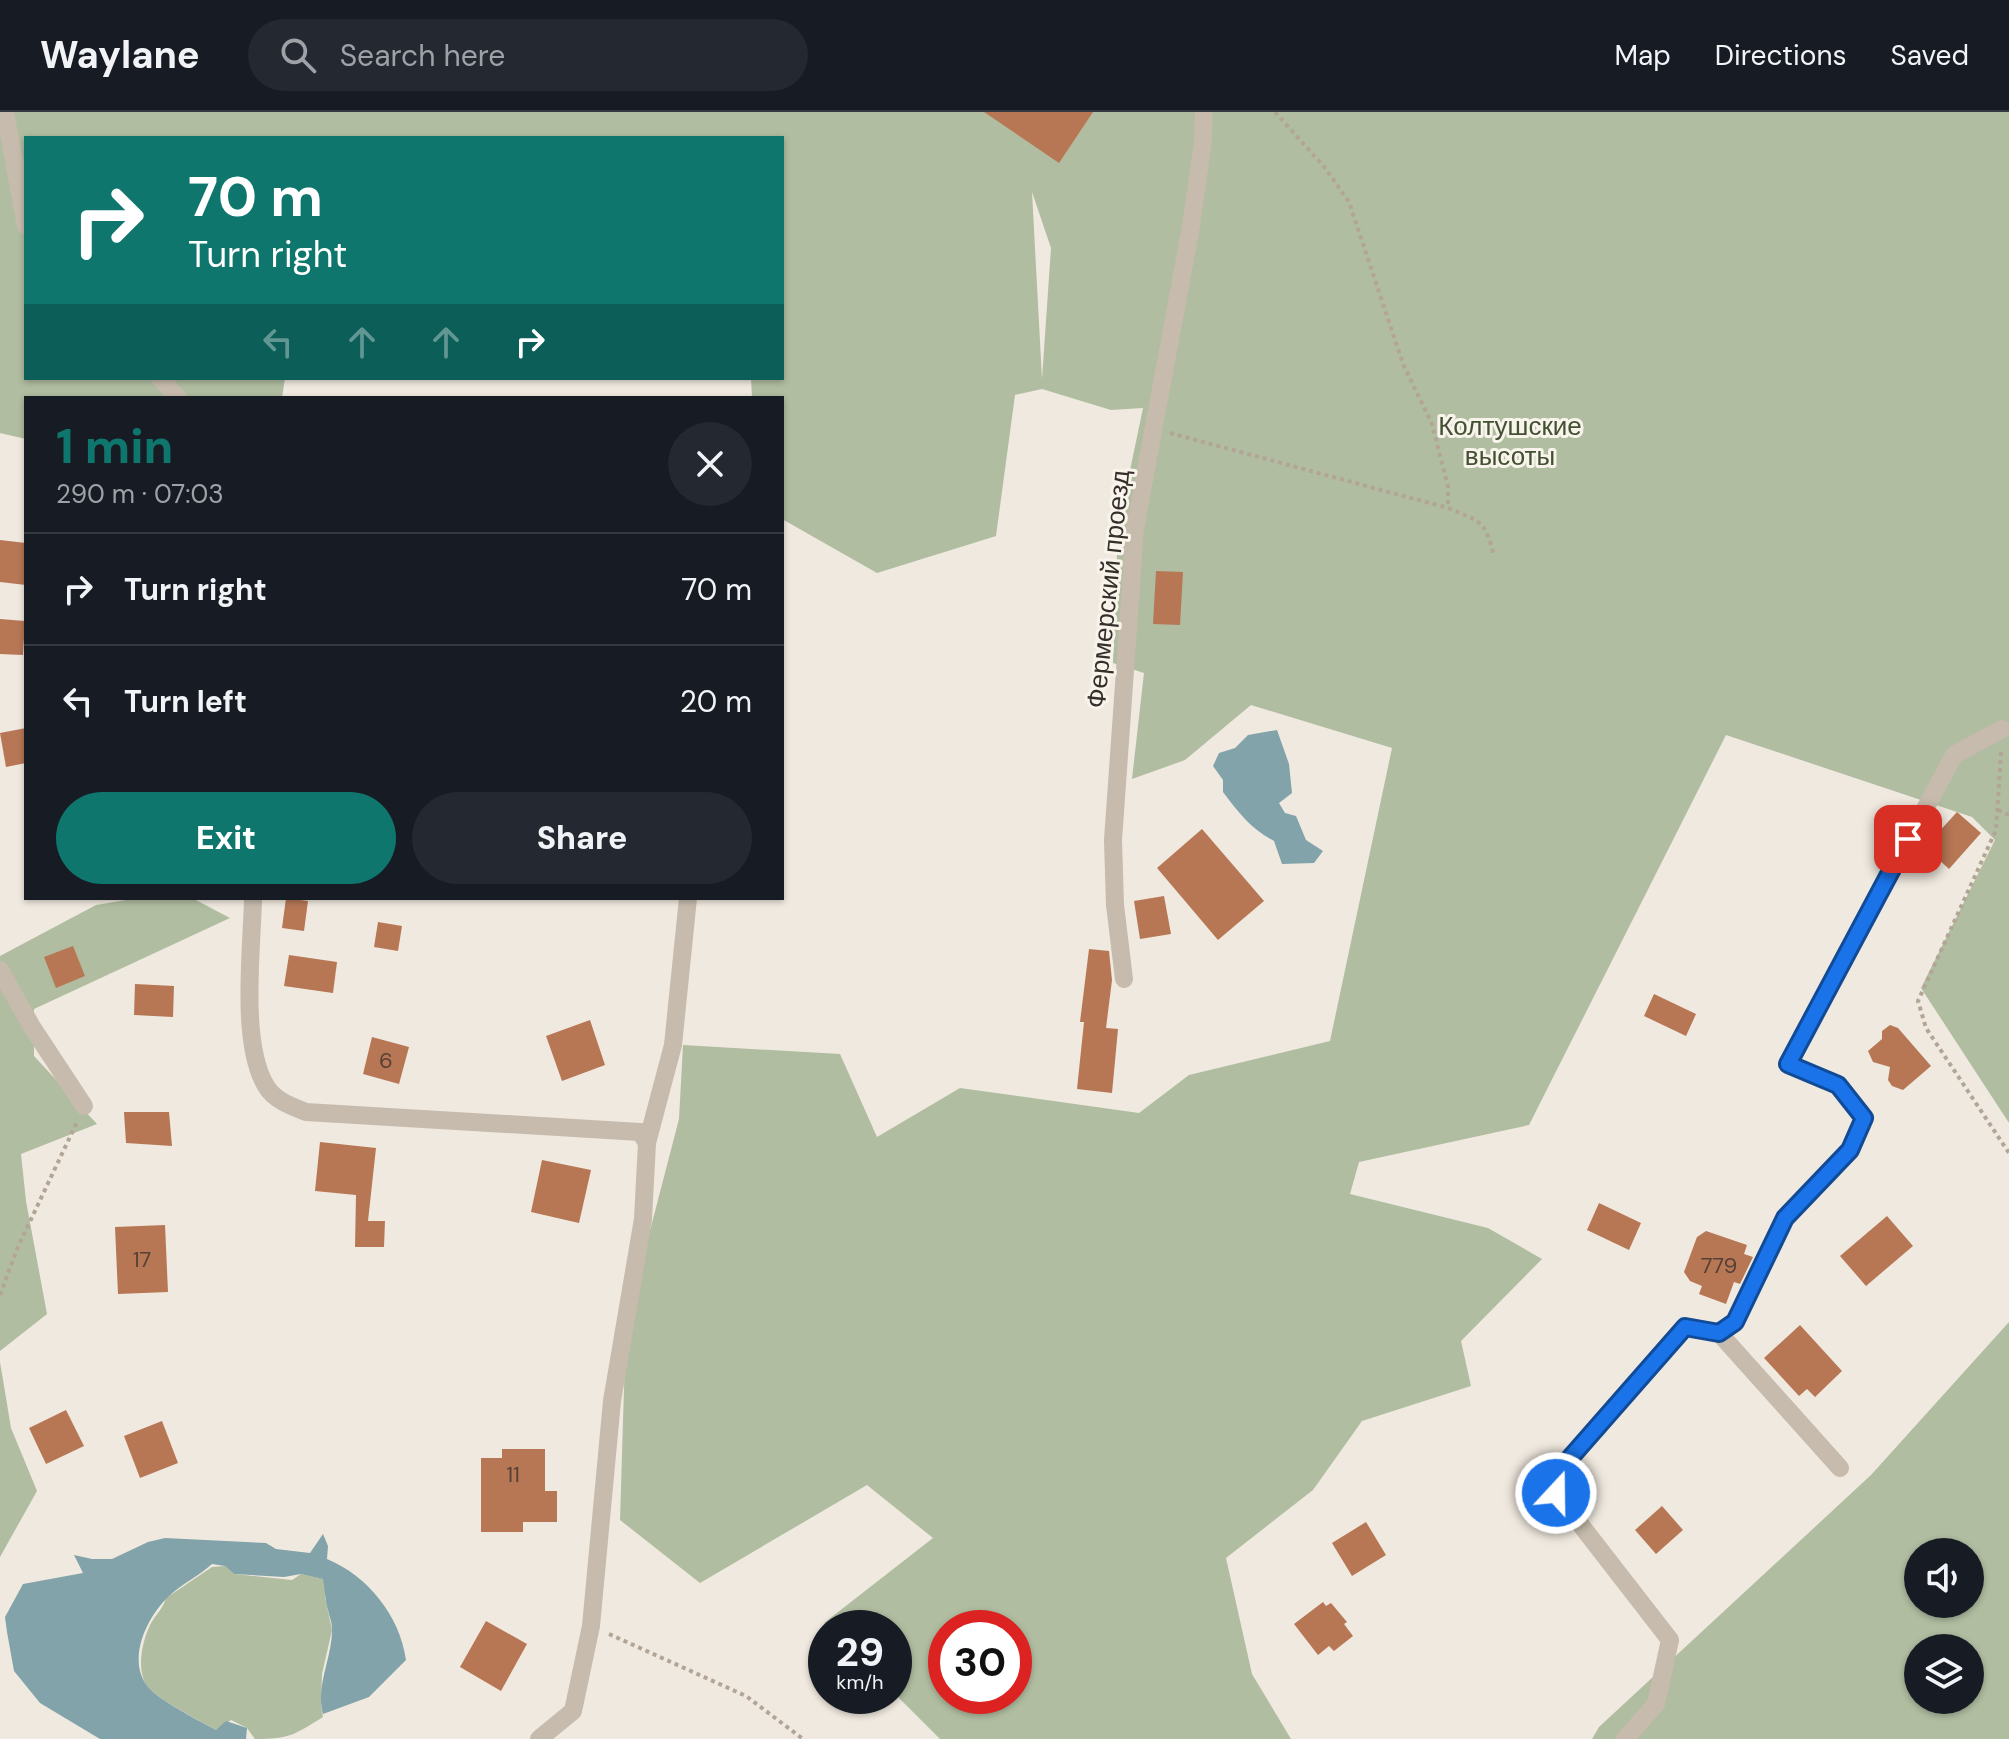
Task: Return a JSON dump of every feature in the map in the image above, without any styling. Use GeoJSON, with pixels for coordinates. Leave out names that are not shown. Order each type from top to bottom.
{"type":"FeatureCollection","features":[{"type":"Feature","properties":{"kind":"street"},"geometry":{"type":"LineString","coordinates":[[5,112],[24,215]]}},
{"type":"Feature","properties":{"kind":"street","name":"Фермерский проезд"},"geometry":{"type":"LineString","coordinates":[[1124,979],[1115,905],[1113,840],[1135,529],[1190,232],[1204,112]]}},
{"type":"Feature","properties":{"kind":"street"},"geometry":{"type":"LineString","coordinates":[[162,380],[176,396]]}},
{"type":"Feature","properties":{"kind":"street"},"geometry":{"type":"LineString","coordinates":[[1719,1333],[1735,1322],[1785,1218],[1850,1150],[1864,1118],[1838,1085],[1788,1064],[1954,755],[2002,729]]}},
{"type":"Feature","properties":{"kind":"street"},"geometry":{"type":"LineString","coordinates":[[253,900],[250,1033],[253,1057],[267,1088],[284,1104],[306,1112],[640,1132],[647,1143]]}},
{"type":"Feature","properties":{"kind":"street"},"geometry":{"type":"LineString","coordinates":[[539,1739],[573,1711],[591,1626],[612,1401],[643,1219],[647,1143],[673,1045],[688,900]]}},
{"type":"Feature","properties":{"kind":"street"},"geometry":{"type":"LineString","coordinates":[[0,970],[32,1027],[84,1106]]}},
{"type":"Feature","properties":{"kind":"street"},"geometry":{"type":"LineString","coordinates":[[1625,1739],[1656,1704],[1670,1640],[1556,1493],[1556,1474],[1685,1327],[1719,1333],[1840,1468]]}},
{"type":"Feature","properties":{"kind":"path"},"geometry":{"type":"LineString","coordinates":[[1275,112],[1326,169],[1349,202],[1403,364],[1432,424],[1448,487],[1448,508]]}},
{"type":"Feature","properties":{"kind":"path"},"geometry":{"type":"LineString","coordinates":[[1152,430],[1448,508],[1477,520],[1487,530],[1494,556]]}},
{"type":"Feature","properties":{"kind":"path"},"geometry":{"type":"LineString","coordinates":[[2002,729],[1996,830],[1918,1001],[1926,1028],[2009,1153]]}},
{"type":"Feature","properties":{"kind":"path"},"geometry":{"type":"LineString","coordinates":[[1998,810],[2009,815]]}},
{"type":"Feature","properties":{"kind":"path"},"geometry":{"type":"LineString","coordinates":[[0,1295],[17,1249],[84,1106]]}},
{"type":"Feature","properties":{"kind":"path"},"geometry":{"type":"LineString","coordinates":[[591,1626],[746,1696],[803,1739]]}},
{"type":"Feature","properties":{"kind":"green space","name":"Колтушские высоты"},"geometry":{"type":"Polygon","coordinates":[[[0,112],[2009,112],[2009,1123],[1921,988],[1995,840],[1972,817],[1726,735],[1529,1125],[1359,1162],[1350,1194],[1488,1228],[1542,1259],[1461,1341],[1471,1386],[1362,1421],[1313,1490],[1226,1558],[1252,1674],[1291,1739],[940,1739],[912,1711],[912,1610],[841,1610],[933,1538],[867,1485],[700,1583],[620,1520],[626,1323],[679,1119],[683,1045],[840,1054],[877,1137],[960,1088],[1139,1113],[1189,1075],[1330,1041],[1392,748],[1251,705],[1185,760],[1132,779],[1144,673],[1113,663],[1118,528],[1143,408],[1111,410],[1042,389],[1015,395],[996,536],[877,573],[784,520],[784,396],[752,396],[751,380],[784,380],[784,136],[24,136],[24,380],[285,380],[282,396],[24,396],[24,439],[0,433],[0,112]],[[1032,192],[1042,379],[1051,248],[1032,192]]]}},
{"type":"Feature","properties":{"kind":"green space"},"geometry":{"type":"Polygon","coordinates":[[[126,900],[196,900],[230,918],[34,1009],[34,1056],[97,1124],[21,1154],[26,1201],[47,1314],[0,1351],[0,956],[96,905],[126,900]]]}},
{"type":"Feature","properties":{"kind":"green space"},"geometry":{"type":"Polygon","coordinates":[[[2009,1322],[2009,1739],[1592,1739],[1599,1727],[1871,1475],[2009,1322]]]}},
{"type":"Feature","properties":{"kind":"green space"},"geometry":{"type":"Polygon","coordinates":[[[0,1362],[11,1428],[37,1491],[0,1557],[0,1362]]]}},
{"type":"Feature","properties":{"kind":"green space"},"geometry":{"type":"Polygon","coordinates":[[[225,1566],[234,1574],[292,1580],[301,1574],[324,1579],[332,1630],[322,1674],[323,1717],[291,1735],[255,1739],[247,1728],[231,1720],[216,1730],[159,1697],[144,1679],[141,1656],[145,1639],[166,1598],[212,1567],[225,1566]]]}},
{"type":"Feature","properties":{"kind":"water"},"geometry":{"type":"Polygon","coordinates":[[[1277,730],[1289,764],[1292,793],[1279,803],[1285,813],[1296,816],[1306,840],[1323,851],[1314,863],[1282,864],[1274,841],[1252,826],[1223,792],[1223,780],[1213,766],[1219,753],[1235,748],[1248,735],[1277,730]]]}},
{"type":"Feature","properties":{"kind":"water"},"geometry":{"type":"Polygon","coordinates":[[[323,1534],[328,1546],[327,1559],[356,1576],[380,1599],[403,1644],[406,1660],[369,1697],[323,1714],[321,1693],[332,1628],[323,1579],[301,1574],[284,1577],[234,1574],[225,1566],[212,1564],[173,1592],[160,1606],[142,1639],[139,1664],[148,1687],[160,1698],[216,1730],[226,1721],[247,1728],[246,1739],[100,1739],[40,1703],[14,1671],[5,1617],[23,1584],[83,1573],[74,1555],[112,1559],[148,1542],[165,1538],[266,1543],[276,1549],[310,1553],[323,1534]]]}},
{"type":"Feature","properties":{"kind":"building"},"geometry":{"type":"Polygon","coordinates":[[[984,112],[1093,112],[1059,163],[984,112]]]}},
{"type":"Feature","properties":{"kind":"building"},"geometry":{"type":"Polygon","coordinates":[[[0,540],[24,543],[24,585],[0,582],[0,540]]]}},
{"type":"Feature","properties":{"kind":"building"},"geometry":{"type":"Polygon","coordinates":[[[1156,571],[1183,572],[1180,625],[1153,624],[1156,571]]]}},
{"type":"Feature","properties":{"kind":"building"},"geometry":{"type":"Polygon","coordinates":[[[0,619],[24,621],[23,655],[0,654],[0,619]]]}},
{"type":"Feature","properties":{"kind":"building"},"geometry":{"type":"Polygon","coordinates":[[[24,728],[24,763],[6,767],[0,733],[24,728]]]}},
{"type":"Feature","properties":{"kind":"building"},"geometry":{"type":"Polygon","coordinates":[[[1957,812],[1981,833],[1949,869],[1925,847],[1957,812]]]}},
{"type":"Feature","properties":{"kind":"building"},"geometry":{"type":"Polygon","coordinates":[[[1202,829],[1264,901],[1218,940],[1157,868],[1202,829]]]}},
{"type":"Feature","properties":{"kind":"building"},"geometry":{"type":"Polygon","coordinates":[[[1164,896],[1171,934],[1140,939],[1134,901],[1164,896]]]}},
{"type":"Feature","properties":{"kind":"building"},"geometry":{"type":"Polygon","coordinates":[[[286,900],[308,901],[304,931],[282,928],[286,900]]]}},
{"type":"Feature","properties":{"kind":"building"},"geometry":{"type":"Polygon","coordinates":[[[378,922],[402,926],[398,951],[374,947],[378,922]]]}},
{"type":"Feature","properties":{"kind":"building"},"geometry":{"type":"Polygon","coordinates":[[[73,946],[85,976],[56,988],[44,957],[73,946]]]}},
{"type":"Feature","properties":{"kind":"building"},"geometry":{"type":"Polygon","coordinates":[[[1089,949],[1109,951],[1112,980],[1106,1028],[1118,1029],[1112,1093],[1077,1089],[1084,1022],[1080,1022],[1089,949]]]}},
{"type":"Feature","properties":{"kind":"building"},"geometry":{"type":"Polygon","coordinates":[[[289,955],[337,962],[333,993],[284,986],[289,955]]]}},
{"type":"Feature","properties":{"kind":"building"},"geometry":{"type":"Polygon","coordinates":[[[135,984],[174,986],[173,1017],[134,1015],[135,984]]]}},
{"type":"Feature","properties":{"kind":"building"},"geometry":{"type":"Polygon","coordinates":[[[1654,994],[1696,1014],[1686,1036],[1644,1016],[1654,994]]]}},
{"type":"Feature","properties":{"kind":"building"},"geometry":{"type":"Polygon","coordinates":[[[590,1020],[605,1065],[562,1081],[546,1036],[590,1020]]]}},
{"type":"Feature","properties":{"kind":"building"},"geometry":{"type":"Polygon","coordinates":[[[1890,1025],[1898,1028],[1931,1066],[1903,1090],[1892,1086],[1888,1080],[1890,1067],[1873,1062],[1868,1051],[1882,1039],[1882,1031],[1890,1025]]]}},
{"type":"Feature","properties":{"kind":"building"},"geometry":{"type":"Polygon","coordinates":[[[372,1037],[409,1047],[399,1084],[363,1074],[372,1037]]]}},
{"type":"Feature","properties":{"kind":"building"},"geometry":{"type":"Polygon","coordinates":[[[124,1112],[169,1112],[172,1146],[126,1143],[124,1112]]]}},
{"type":"Feature","properties":{"kind":"building"},"geometry":{"type":"Polygon","coordinates":[[[320,1142],[376,1148],[368,1221],[385,1221],[384,1247],[355,1247],[356,1195],[315,1191],[320,1142]]]}},
{"type":"Feature","properties":{"kind":"building"},"geometry":{"type":"Polygon","coordinates":[[[542,1160],[591,1170],[579,1223],[531,1212],[542,1160]]]}},
{"type":"Feature","properties":{"kind":"building"},"geometry":{"type":"Polygon","coordinates":[[[1599,1203],[1641,1223],[1629,1250],[1587,1230],[1599,1203]]]}},
{"type":"Feature","properties":{"kind":"building"},"geometry":{"type":"Polygon","coordinates":[[[1887,1216],[1913,1246],[1866,1286],[1840,1256],[1887,1216]]]}},
{"type":"Feature","properties":{"kind":"building"},"geometry":{"type":"Polygon","coordinates":[[[165,1225],[168,1292],[118,1294],[115,1227],[165,1225]]]}},
{"type":"Feature","properties":{"kind":"building"},"geometry":{"type":"Polygon","coordinates":[[[1706,1231],[1747,1245],[1744,1254],[1753,1257],[1740,1284],[1734,1282],[1726,1304],[1699,1294],[1702,1286],[1690,1281],[1684,1272],[1697,1237],[1706,1231]]]}},
{"type":"Feature","properties":{"kind":"building"},"geometry":{"type":"Polygon","coordinates":[[[1800,1325],[1842,1371],[1815,1397],[1807,1389],[1799,1396],[1764,1358],[1800,1325]]]}},
{"type":"Feature","properties":{"kind":"building"},"geometry":{"type":"Polygon","coordinates":[[[66,1410],[84,1446],[46,1464],[29,1428],[66,1410]]]}},
{"type":"Feature","properties":{"kind":"building"},"geometry":{"type":"Polygon","coordinates":[[[162,1421],[178,1463],[140,1478],[124,1436],[162,1421]]]}},
{"type":"Feature","properties":{"kind":"building"},"geometry":{"type":"Polygon","coordinates":[[[502,1449],[545,1449],[545,1491],[557,1491],[557,1522],[523,1522],[523,1532],[481,1532],[481,1458],[502,1458],[502,1449]]]}},
{"type":"Feature","properties":{"kind":"building"},"geometry":{"type":"Polygon","coordinates":[[[1662,1506],[1683,1530],[1656,1554],[1635,1530],[1662,1506]]]}},
{"type":"Feature","properties":{"kind":"building"},"geometry":{"type":"Polygon","coordinates":[[[1366,1522],[1386,1555],[1352,1576],[1332,1543],[1366,1522]]]}},
{"type":"Feature","properties":{"kind":"building"},"geometry":{"type":"Polygon","coordinates":[[[1323,1602],[1326,1606],[1331,1603],[1347,1622],[1344,1624],[1353,1636],[1334,1651],[1329,1646],[1318,1655],[1294,1624],[1323,1602]]]}},
{"type":"Feature","properties":{"kind":"building"},"geometry":{"type":"Polygon","coordinates":[[[486,1621],[527,1644],[501,1691],[460,1667],[486,1621]]]}},
{"type":"Feature","properties":{"kind":"route"},"geometry":{"type":"LineString","coordinates":[[1556,1493],[1556,1474],[1685,1327],[1719,1333],[1735,1322],[1785,1218],[1850,1150],[1864,1118],[1838,1085],[1788,1064],[1908,839]]}}]}
